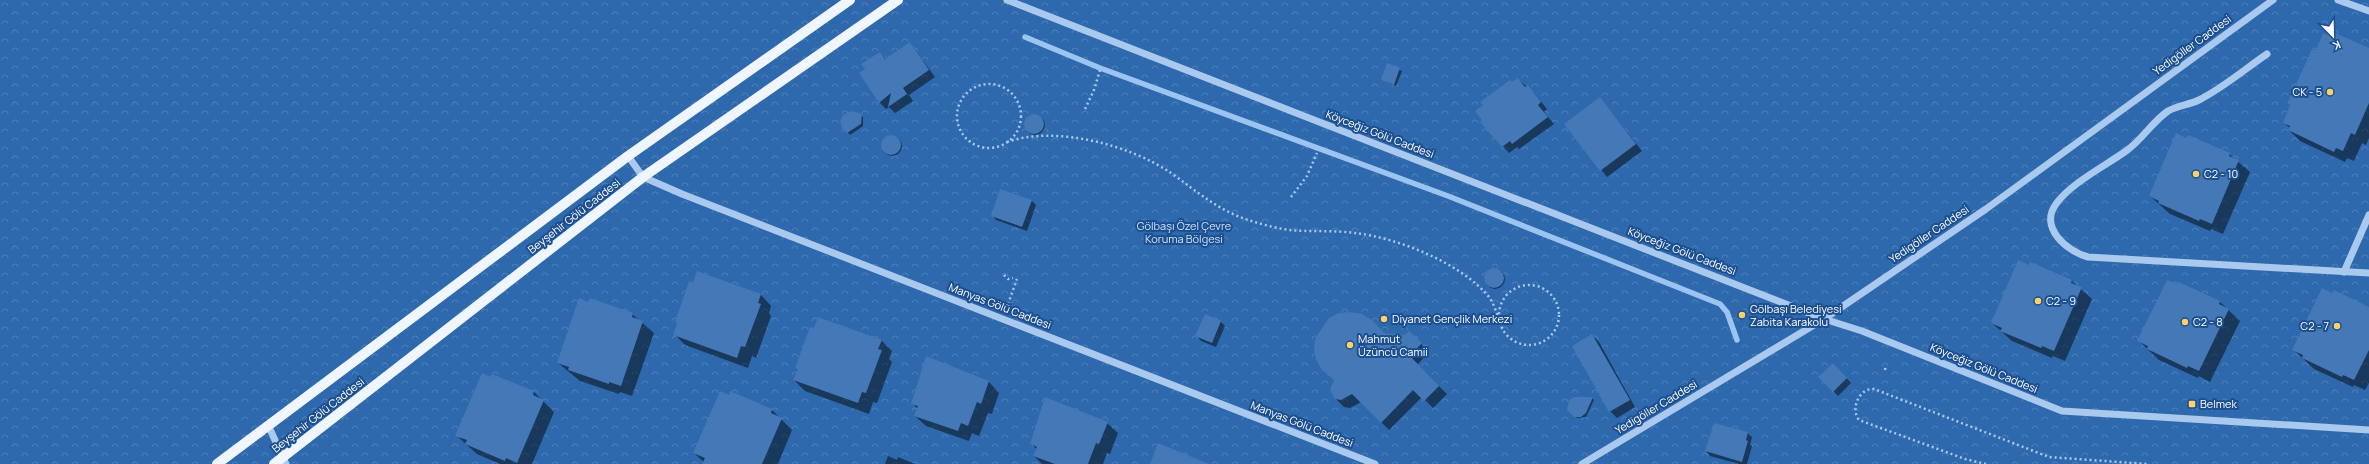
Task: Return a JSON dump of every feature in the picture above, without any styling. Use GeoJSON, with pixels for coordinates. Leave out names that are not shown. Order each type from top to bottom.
{"type":"FeatureCollection","features":[{"type":"Feature","properties":{"kind":"main road"},"geometry":{"type":"LineString","coordinates":[[217,464],[628,156],[850,0]]}},
{"type":"Feature","properties":{"kind":"main road","name":"Beyşehir Gölü Caddesi"},"geometry":{"type":"LineString","coordinates":[[274,464],[284,461],[643,177],[898,0]]}},
{"type":"Feature","properties":{"kind":"street","name":"Köyceğiz Gölü Caddesi"},"geometry":{"type":"LineString","coordinates":[[1007,0],[1824,319],[1862,331],[2062,411],[2369,430]]}},
{"type":"Feature","properties":{"kind":"street","name":"Yedigöller Caddesi"},"geometry":{"type":"LineString","coordinates":[[1582,464],[1824,319],[1986,209],[2273,0]]}},
{"type":"Feature","properties":{"kind":"street"},"geometry":{"type":"LineString","coordinates":[[2338,0],[2369,11]]}},
{"type":"Feature","properties":{"kind":"street"},"geometry":{"type":"LineString","coordinates":[[2267,54],[2201,99],[2177,106],[2167,112],[2129,149],[2064,196],[2056,204],[2050,223],[2055,233],[2066,246],[2078,254],[2088,257],[2369,273]]}},
{"type":"Feature","properties":{"kind":"street"},"geometry":{"type":"LineString","coordinates":[[628,156],[643,177]]}},
{"type":"Feature","properties":{"kind":"street","name":"Manyas Gölü Caddesi"},"geometry":{"type":"LineString","coordinates":[[643,177],[1375,464]]}},
{"type":"Feature","properties":{"kind":"street"},"geometry":{"type":"LineString","coordinates":[[2344,272],[2369,214]]}},
{"type":"Feature","properties":{"kind":"street"},"geometry":{"type":"LineString","coordinates":[[268,426],[284,461]]}},
{"type":"Feature","properties":{"kind":"path"},"geometry":{"type":"LineString","coordinates":[[1085,109],[1094,90],[1100,70]]}},
{"type":"Feature","properties":{"kind":"path"},"geometry":{"type":"LineString","coordinates":[[1007,142],[1015,135],[1020,126],[1020,105],[1015,96],[998,85],[988,84],[978,86],[969,91],[962,98],[958,108],[957,119],[960,130],[966,139],[975,145],[986,148],[997,147],[1020,138],[1067,136],[1107,144],[1150,162],[1170,173],[1208,202],[1247,219],[1288,230],[1355,233],[1399,242],[1439,260],[1474,284],[1489,298],[1504,333],[1518,343],[1535,344],[1544,342],[1556,329],[1559,310],[1556,300],[1549,292],[1540,287],[1520,286],[1504,298],[1500,308],[1501,325]]}},
{"type":"Feature","properties":{"kind":"path"},"geometry":{"type":"LineString","coordinates":[[1291,197],[1307,176],[1317,153]]}},
{"type":"Feature","properties":{"kind":"path"},"geometry":{"type":"LineString","coordinates":[[1004,275],[1008,279],[1013,278]]}},
{"type":"Feature","properties":{"kind":"path"},"geometry":{"type":"LineString","coordinates":[[1008,304],[1017,280]]}},
{"type":"Feature","properties":{"kind":"path"},"geometry":{"type":"LineString","coordinates":[[1885,370],[1886,365]]}},
{"type":"Feature","properties":{"kind":"path"},"geometry":{"type":"LineString","coordinates":[[1986,464],[1965,459],[1859,420],[1856,412],[1858,400],[1864,392],[1874,389],[2049,457],[2147,464]]}},
{"type":"Feature","properties":{"kind":"green space","name":"Gölbaşı Özel Çevre Koruma Bölgesi"},"geometry":{"type":"Polygon","coordinates":[[[0,0],[2369,0],[2369,464],[0,464],[0,0]]]}},
{"type":"Feature","properties":{"kind":"building","name":"CK - 5"},"geometry":{"type":"Polygon","coordinates":[[[2333,32],[2369,48],[2369,103],[2355,135],[2351,133],[2343,151],[2336,148],[2334,152],[2288,130],[2290,126],[2283,123],[2290,105],[2287,104],[2312,49],[2316,50],[2323,33],[2331,36],[2333,32]]]}},
{"type":"Feature","properties":{"kind":"building"},"geometry":{"type":"Polygon","coordinates":[[[910,42],[929,70],[903,88],[907,94],[888,107],[891,93],[879,103],[859,73],[865,69],[861,64],[880,52],[885,59],[910,42]]]}},
{"type":"Feature","properties":{"kind":"building"},"geometry":{"type":"Polygon","coordinates":[[[1387,63],[1400,68],[1394,85],[1381,80],[1387,63]]]}},
{"type":"Feature","properties":{"kind":"building"},"geometry":{"type":"Polygon","coordinates":[[[1518,78],[1525,87],[1528,85],[1541,102],[1538,105],[1548,117],[1512,144],[1510,141],[1502,147],[1480,122],[1482,120],[1475,111],[1483,105],[1480,102],[1510,80],[1512,82],[1518,78]]]}},
{"type":"Feature","properties":{"kind":"building"},"geometry":{"type":"Polygon","coordinates":[[[1600,97],[1636,144],[1600,171],[1564,124],[1600,97]]]}},
{"type":"Feature","properties":{"kind":"building"},"geometry":{"type":"Polygon","coordinates":[[[852,111],[862,114],[861,124],[847,133],[842,128],[840,121],[843,115],[852,111]]]}},
{"type":"Feature","properties":{"kind":"building"},"geometry":{"type":"Polygon","coordinates":[[[1030,114],[1038,114],[1044,120],[1044,128],[1038,134],[1030,134],[1024,128],[1024,120],[1030,114]]]}},
{"type":"Feature","properties":{"kind":"building","name":"C2 - 10"},"geometry":{"type":"Polygon","coordinates":[[[2176,133],[2186,138],[2188,135],[2230,153],[2229,156],[2239,160],[2212,224],[2200,219],[2199,221],[2158,203],[2159,201],[2149,196],[2176,133]]]}},
{"type":"Feature","properties":{"kind":"building"},"geometry":{"type":"Polygon","coordinates":[[[887,135],[895,135],[901,141],[901,149],[895,155],[887,155],[881,149],[881,141],[887,135]]]}},
{"type":"Feature","properties":{"kind":"building"},"geometry":{"type":"Polygon","coordinates":[[[1000,189],[1032,200],[1022,227],[991,216],[1000,189]]]}},
{"type":"Feature","properties":{"kind":"building","name":"C2 - 9"},"geometry":{"type":"Polygon","coordinates":[[[2018,260],[2029,265],[2030,262],[2072,280],[2071,283],[2082,287],[2054,351],[2042,346],[2041,348],[2000,331],[2002,328],[1991,323],[2018,260]]]}},
{"type":"Feature","properties":{"kind":"building"},"geometry":{"type":"Polygon","coordinates":[[[1490,268],[1498,268],[1504,274],[1504,282],[1498,288],[1490,288],[1484,282],[1484,274],[1490,268]]]}},
{"type":"Feature","properties":{"kind":"building"},"geometry":{"type":"Polygon","coordinates":[[[697,271],[761,294],[758,303],[761,304],[745,347],[741,346],[737,358],[673,335],[677,323],[675,322],[689,281],[693,282],[697,271]]]}},
{"type":"Feature","properties":{"kind":"building","name":"C2 - 8"},"geometry":{"type":"Polygon","coordinates":[[[2167,280],[2177,284],[2179,282],[2220,301],[2219,304],[2229,309],[2199,371],[2188,366],[2187,368],[2147,349],[2148,346],[2137,341],[2167,280]]]}},
{"type":"Feature","properties":{"kind":"building","name":"C2 - 7"},"geometry":{"type":"Polygon","coordinates":[[[2322,288],[2332,293],[2334,290],[2369,307],[2369,350],[2354,380],[2343,375],[2342,377],[2302,358],[2303,355],[2292,350],[2322,288]]]}},
{"type":"Feature","properties":{"kind":"building"},"geometry":{"type":"Polygon","coordinates":[[[579,298],[588,302],[590,298],[633,313],[632,317],[643,321],[621,386],[609,382],[609,384],[568,370],[569,367],[557,363],[579,298]]]}},
{"type":"Feature","properties":{"kind":"building"},"geometry":{"type":"Polygon","coordinates":[[[1350,312],[1362,314],[1372,320],[1384,333],[1405,335],[1409,331],[1422,343],[1410,356],[1439,386],[1424,401],[1413,390],[1381,423],[1352,394],[1341,400],[1335,399],[1330,390],[1334,380],[1322,370],[1316,359],[1314,348],[1316,337],[1329,318],[1339,313],[1350,312]]]}},
{"type":"Feature","properties":{"kind":"building"},"geometry":{"type":"Polygon","coordinates":[[[1205,314],[1221,321],[1212,343],[1195,336],[1205,314]]]}},
{"type":"Feature","properties":{"kind":"building"},"geometry":{"type":"Polygon","coordinates":[[[818,317],[882,340],[878,349],[882,350],[866,393],[862,392],[858,403],[793,380],[798,369],[795,368],[810,327],[814,328],[818,317]]]}},
{"type":"Feature","properties":{"kind":"building"},"geometry":{"type":"Polygon","coordinates":[[[1592,334],[1630,400],[1609,412],[1572,346],[1592,334]]]}},
{"type":"Feature","properties":{"kind":"building"},"geometry":{"type":"Polygon","coordinates":[[[926,356],[989,381],[981,404],[977,402],[968,426],[961,423],[958,431],[914,416],[918,406],[911,404],[926,356]]]}},
{"type":"Feature","properties":{"kind":"building"},"geometry":{"type":"Polygon","coordinates":[[[1833,363],[1847,378],[1833,392],[1818,377],[1833,363]]]}},
{"type":"Feature","properties":{"kind":"building"},"geometry":{"type":"Polygon","coordinates":[[[482,373],[491,377],[492,374],[534,391],[533,395],[544,400],[517,463],[506,458],[505,461],[465,444],[467,440],[455,436],[482,373]]]}},
{"type":"Feature","properties":{"kind":"building"},"geometry":{"type":"Polygon","coordinates":[[[720,391],[729,395],[730,391],[772,409],[771,413],[782,418],[762,464],[702,464],[705,458],[693,453],[720,391]]]}},
{"type":"Feature","properties":{"kind":"building"},"geometry":{"type":"Polygon","coordinates":[[[1045,397],[1108,422],[1099,444],[1096,443],[1088,464],[1055,464],[1033,456],[1037,447],[1030,444],[1045,397]]]}},
{"type":"Feature","properties":{"kind":"building"},"geometry":{"type":"Polygon","coordinates":[[[1575,397],[1593,397],[1586,413],[1581,417],[1574,417],[1567,410],[1569,400],[1575,397]]]}},
{"type":"Feature","properties":{"kind":"building"},"geometry":{"type":"Polygon","coordinates":[[[1714,423],[1748,432],[1746,440],[1748,441],[1742,462],[1705,451],[1714,423]]]}},
{"type":"Feature","properties":{"kind":"building"},"geometry":{"type":"Polygon","coordinates":[[[1158,443],[1209,464],[1150,464],[1158,443]]]}},
{"type":"Feature","properties":{"kind":"waterway"},"geometry":{"type":"LineString","coordinates":[[1025,37],[1100,68],[1448,196],[1720,304],[1727,312],[1737,340]]}},
{"type":"Feature","properties":{"kind":"place","name":"CK - 5"},"geometry":{"type":"Point","coordinates":[2330,92]}},
{"type":"Feature","properties":{"kind":"place","name":"C2 - 10"},"geometry":{"type":"Point","coordinates":[2196,174]}},
{"type":"Feature","properties":{"kind":"place","name":"C2 - 9"},"geometry":{"type":"Point","coordinates":[2038,301]}},
{"type":"Feature","properties":{"kind":"place","name":"Gölbaşı Belediyesi Zabita Karakolu"},"geometry":{"type":"Point","coordinates":[1742,315]}},
{"type":"Feature","properties":{"kind":"place","name":"Diyanet Gençlik Merkezi"},"geometry":{"type":"Point","coordinates":[1384,319]}},
{"type":"Feature","properties":{"kind":"place","name":"C2 - 8"},"geometry":{"type":"Point","coordinates":[2185,322]}},
{"type":"Feature","properties":{"kind":"place","name":"C2 - 7"},"geometry":{"type":"Point","coordinates":[2337,326]}},
{"type":"Feature","properties":{"kind":"place","name":"Mahmut Üzüncü Camii"},"geometry":{"type":"Point","coordinates":[1350,345]}},
{"type":"Feature","properties":{"kind":"place","name":"Belmek"},"geometry":{"type":"Point","coordinates":[2192,404]}}]}
